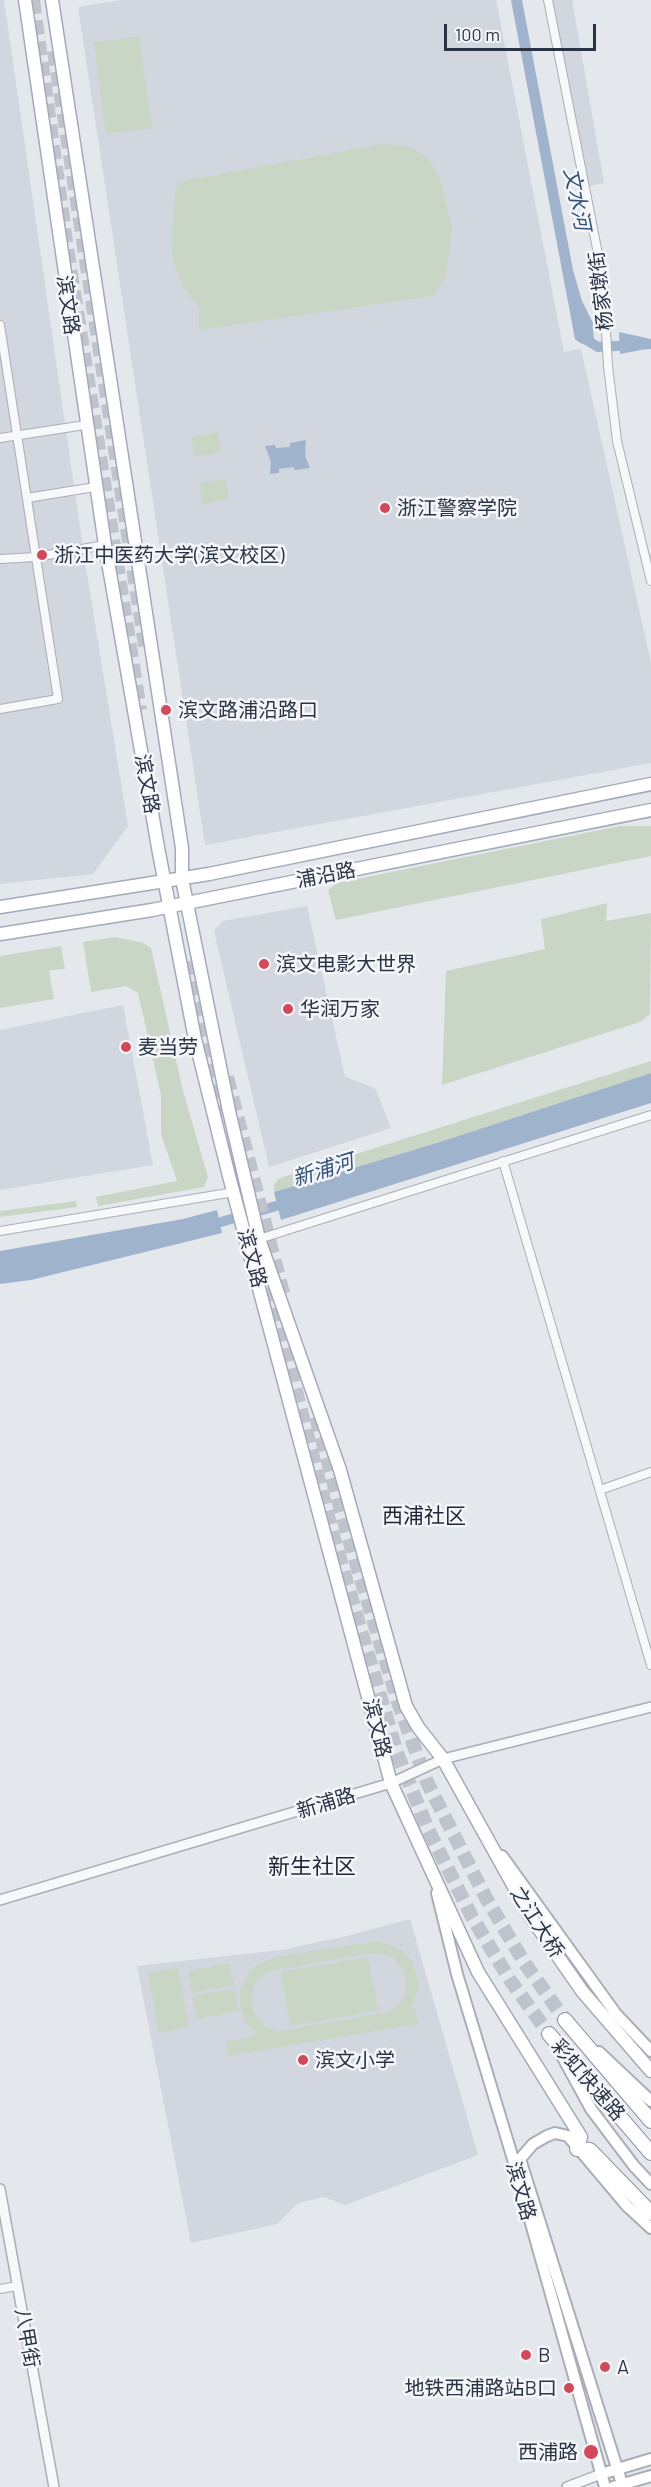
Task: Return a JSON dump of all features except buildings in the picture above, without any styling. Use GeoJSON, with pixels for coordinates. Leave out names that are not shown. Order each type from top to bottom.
{"type":"FeatureCollection","features":[{"type":"Feature","properties":{"kind":"highway","name":"彩虹快速路"},"geometry":{"type":"LineString","coordinates":[[565,2020],[651,2121]]}},
{"type":"Feature","properties":{"kind":"highway","name":"彩虹快速路"},"geometry":{"type":"LineString","coordinates":[[553,2040],[651,2153]]}},
{"type":"Feature","properties":{"kind":"highway"},"geometry":{"type":"LineString","coordinates":[[577,2149],[590,2150],[651,2213]]}},
{"type":"Feature","properties":{"kind":"main road","name":"滨文路"},"geometry":{"type":"LineString","coordinates":[[25,0],[94,487],[164,881],[196,1046],[234,1192],[340,1470],[406,1706],[418,1727],[443,1759]]}},
{"type":"Feature","properties":{"kind":"main road","name":"滨文路"},"geometry":{"type":"LineString","coordinates":[[52,0],[182,848],[182,879],[246,1183],[253,1240],[391,1783],[440,1899],[457,1974],[513,2159],[605,2487]]}},
{"type":"Feature","properties":{"kind":"main road","name":"浦沿路"},"geometry":{"type":"LineString","coordinates":[[164,881],[651,784]]}},
{"type":"Feature","properties":{"kind":"main road","name":"浦沿路"},"geometry":{"type":"LineString","coordinates":[[0,934],[169,906],[651,810]]}},
{"type":"Feature","properties":{"kind":"main road"},"geometry":{"type":"LineString","coordinates":[[0,907],[164,881]]}},
{"type":"Feature","properties":{"kind":"main road","name":"之江大桥"},"geometry":{"type":"LineString","coordinates":[[443,1759],[532,1919],[582,1991],[651,2071]]}},
{"type":"Feature","properties":{"kind":"main road"},"geometry":{"type":"LineString","coordinates":[[476,1819],[616,2014],[651,2051]]}},
{"type":"Feature","properties":{"kind":"main road"},"geometry":{"type":"LineString","coordinates":[[418,1844],[478,1972],[581,2137],[577,2149]]}},
{"type":"Feature","properties":{"kind":"main road"},"geometry":{"type":"LineString","coordinates":[[565,2020],[651,2101]]}},
{"type":"Feature","properties":{"kind":"main road"},"geometry":{"type":"LineString","coordinates":[[553,2040],[591,2109],[634,2166],[651,2184]]}},
{"type":"Feature","properties":{"kind":"main road"},"geometry":{"type":"LineString","coordinates":[[651,2228],[627,2206],[577,2149],[574,2140],[568,2136],[555,2133],[533,2144],[520,2159],[617,2469],[619,2486],[651,2476]]}},
{"type":"Feature","properties":{"kind":"main road"},"geometry":{"type":"LineString","coordinates":[[601,2474],[651,2459]]}},
{"type":"Feature","properties":{"kind":"street","name":"杨家墩街"},"geometry":{"type":"LineString","coordinates":[[548,0],[603,279],[608,366],[617,441],[651,581]]}},
{"type":"Feature","properties":{"kind":"street"},"geometry":{"type":"LineString","coordinates":[[0,325],[57,699],[0,709]]}},
{"type":"Feature","properties":{"kind":"street"},"geometry":{"type":"LineString","coordinates":[[0,438],[86,425]]}},
{"type":"Feature","properties":{"kind":"street"},"geometry":{"type":"LineString","coordinates":[[27,498],[94,487]]}},
{"type":"Feature","properties":{"kind":"street"},"geometry":{"type":"LineString","coordinates":[[0,559],[36,557],[105,545]]}},
{"type":"Feature","properties":{"kind":"street"},"geometry":{"type":"LineString","coordinates":[[253,1240],[651,1114]]}},
{"type":"Feature","properties":{"kind":"street"},"geometry":{"type":"LineString","coordinates":[[503,1161],[651,1665]]}},
{"type":"Feature","properties":{"kind":"street"},"geometry":{"type":"LineString","coordinates":[[0,1231],[234,1192]]}},
{"type":"Feature","properties":{"kind":"street"},"geometry":{"type":"LineString","coordinates":[[600,1490],[651,1472]]}},
{"type":"Feature","properties":{"kind":"street","name":"新浦路"},"geometry":{"type":"LineString","coordinates":[[0,1900],[391,1783],[443,1759],[651,1707]]}},
{"type":"Feature","properties":{"kind":"street","name":"八甲街"},"geometry":{"type":"LineString","coordinates":[[0,2189],[54,2487]]}},
{"type":"Feature","properties":{"kind":"street"},"geometry":{"type":"LineString","coordinates":[[0,2289],[17,2286]]}},
{"type":"Feature","properties":{"kind":"street"},"geometry":{"type":"LineString","coordinates":[[567,2487],[601,2474]]}},
{"type":"Feature","properties":{"kind":"shaded area","name":"浙江中医药大学(滨文校区)"},"geometry":{"type":"Polygon","coordinates":[[[0,0],[4,0],[85,562],[128,826],[93,874],[0,884],[0,0]]]}},
{"type":"Feature","properties":{"kind":"shaded area","name":"浙江警察学院"},"geometry":{"type":"Polygon","coordinates":[[[122,0],[496,0],[564,352],[581,349],[651,663],[651,763],[205,845],[78,7],[122,0]]]}},
{"type":"Feature","properties":{"kind":"shaded area"},"geometry":{"type":"Polygon","coordinates":[[[550,0],[572,0],[604,183],[585,187],[550,0]]]}},
{"type":"Feature","properties":{"kind":"shaded area"},"geometry":{"type":"Polygon","coordinates":[[[307,906],[345,1077],[375,1088],[391,1128],[269,1167],[214,931],[223,921],[307,906]]]}},
{"type":"Feature","properties":{"kind":"shaded area"},"geometry":{"type":"Polygon","coordinates":[[[123,1005],[153,1165],[0,1190],[0,1030],[123,1005]]]}},
{"type":"Feature","properties":{"kind":"shaded area","name":"滨文小学"},"geometry":{"type":"Polygon","coordinates":[[[410,1919],[478,2155],[345,2205],[324,2197],[298,2203],[277,2224],[191,2243],[137,1966],[281,1950],[343,1937],[410,1919]]]}},
{"type":"Feature","properties":{"kind":"green space"},"geometry":{"type":"Polygon","coordinates":[[[139,36],[152,128],[106,134],[94,43],[139,36]]]}},
{"type":"Feature","properties":{"kind":"green space"},"geometry":{"type":"Polygon","coordinates":[[[383,144],[410,147],[427,157],[439,176],[452,228],[446,276],[433,296],[199,330],[199,307],[184,289],[174,264],[171,239],[177,182],[383,144]]]}},
{"type":"Feature","properties":{"kind":"green space"},"geometry":{"type":"Polygon","coordinates":[[[217,432],[221,452],[197,457],[193,454],[192,437],[217,432]]]}},
{"type":"Feature","properties":{"kind":"green space"},"geometry":{"type":"Polygon","coordinates":[[[224,479],[228,499],[204,504],[201,501],[200,483],[224,479]]]}},
{"type":"Feature","properties":{"kind":"green space"},"geometry":{"type":"Polygon","coordinates":[[[620,826],[651,826],[651,856],[336,920],[328,890],[337,883],[620,826]]]}},
{"type":"Feature","properties":{"kind":"green space"},"geometry":{"type":"Polygon","coordinates":[[[607,903],[606,921],[651,913],[650,1014],[640,1022],[442,1085],[446,971],[545,949],[541,919],[607,903]]]}},
{"type":"Feature","properties":{"kind":"green space"},"geometry":{"type":"Polygon","coordinates":[[[115,937],[143,943],[151,948],[183,1091],[208,1177],[204,1187],[98,1206],[96,1197],[177,1181],[161,1134],[161,1095],[138,993],[126,986],[91,992],[83,942],[115,937]]]}},
{"type":"Feature","properties":{"kind":"green space"},"geometry":{"type":"Polygon","coordinates":[[[61,946],[65,969],[49,970],[54,999],[0,1008],[0,956],[61,946]]]}},
{"type":"Feature","properties":{"kind":"green space"},"geometry":{"type":"Polygon","coordinates":[[[651,1061],[651,1073],[443,1141],[274,1192],[274,1184],[280,1178],[651,1061]]]}},
{"type":"Feature","properties":{"kind":"green space"},"geometry":{"type":"Polygon","coordinates":[[[76,1201],[77,1207],[0,1217],[0,1211],[76,1201]]]}},
{"type":"Feature","properties":{"kind":"green space"},"geometry":{"type":"Polygon","coordinates":[[[378,1941],[401,1949],[413,1962],[419,1986],[411,2009],[415,2009],[418,2024],[228,2056],[226,2041],[258,2035],[245,2022],[240,2006],[240,1989],[253,1968],[275,1957],[378,1941]],[[371,1953],[270,1971],[258,1979],[252,1991],[253,2011],[266,2027],[280,2031],[388,2012],[399,2004],[406,1992],[405,1972],[391,1956],[371,1953]]]}},
{"type":"Feature","properties":{"kind":"green space"},"geometry":{"type":"Polygon","coordinates":[[[368,1957],[378,2011],[290,2026],[281,1972],[368,1957]]]}},
{"type":"Feature","properties":{"kind":"green space"},"geometry":{"type":"Polygon","coordinates":[[[229,1963],[234,1985],[192,1993],[188,1971],[229,1963]]]}},
{"type":"Feature","properties":{"kind":"green space"},"geometry":{"type":"Polygon","coordinates":[[[178,1968],[189,2027],[159,2033],[148,1973],[178,1968]]]}},
{"type":"Feature","properties":{"kind":"green space"},"geometry":{"type":"Polygon","coordinates":[[[234,1989],[239,2011],[197,2019],[193,1996],[234,1989]]]}},
{"type":"Feature","properties":{"kind":"water"},"geometry":{"type":"Polygon","coordinates":[[[511,0],[522,0],[573,270],[582,301],[593,323],[594,347],[575,339],[511,0]]]}},
{"type":"Feature","properties":{"kind":"water"},"geometry":{"type":"Polygon","coordinates":[[[619,332],[651,339],[651,348],[620,354],[619,332]]]}},
{"type":"Feature","properties":{"kind":"water"},"geometry":{"type":"Polygon","coordinates":[[[306,440],[305,456],[310,468],[279,469],[279,473],[270,474],[271,462],[265,446],[290,447],[290,443],[306,440]]]}},
{"type":"Feature","properties":{"kind":"water"},"geometry":{"type":"Polygon","coordinates":[[[651,1073],[651,1103],[281,1220],[274,1192],[443,1141],[651,1073]]]}},
{"type":"Feature","properties":{"kind":"water"},"geometry":{"type":"Polygon","coordinates":[[[217,1210],[222,1233],[31,1280],[0,1284],[0,1251],[183,1219],[217,1210]]]}},
{"type":"Feature","properties":{"kind":"waterway","name":"文水河"},"geometry":{"type":"LineString","coordinates":[[585,339],[598,347],[651,344]]}},
{"type":"Feature","properties":{"kind":"waterway","name":"新浦河"},"geometry":{"type":"LineString","coordinates":[[207,1226],[290,1202]]}},
{"type":"Feature","properties":{"kind":"tunnel"},"geometry":{"type":"LineString","coordinates":[[33,0],[67,248],[140,710]]}},
{"type":"Feature","properties":{"kind":"tunnel"},"geometry":{"type":"LineString","coordinates":[[54,51],[146,652]]}},
{"type":"Feature","properties":{"kind":"tunnel"},"geometry":{"type":"LineString","coordinates":[[185,962],[225,1115]]}},
{"type":"Feature","properties":{"kind":"tunnel"},"geometry":{"type":"LineString","coordinates":[[227,1077],[284,1297]]}},
{"type":"Feature","properties":{"kind":"tunnel"},"geometry":{"type":"LineString","coordinates":[[264,1267],[334,1539],[397,1753],[427,1827],[472,1917],[510,1980],[549,2034]]}},
{"type":"Feature","properties":{"kind":"tunnel"},"geometry":{"type":"LineString","coordinates":[[316,1417],[348,1536],[399,1705],[427,1782],[486,1898],[524,1962],[565,2020]]}},
{"type":"Feature","properties":{"kind":"place","name":"浙江警察学院"},"geometry":{"type":"Point","coordinates":[385,508]}},
{"type":"Feature","properties":{"kind":"place","name":"浙江中医药大学(滨文校区)"},"geometry":{"type":"Point","coordinates":[42,555]}},
{"type":"Feature","properties":{"kind":"place","name":"滨文路浦沿路口"},"geometry":{"type":"Point","coordinates":[166,710]}},
{"type":"Feature","properties":{"kind":"place","name":"滨文电影大世界"},"geometry":{"type":"Point","coordinates":[264,964]}},
{"type":"Feature","properties":{"kind":"place","name":"华润万家"},"geometry":{"type":"Point","coordinates":[288,1009]}},
{"type":"Feature","properties":{"kind":"place","name":"麦当劳"},"geometry":{"type":"Point","coordinates":[126,1047]}},
{"type":"Feature","properties":{"kind":"place","name":"滨文小学"},"geometry":{"type":"Point","coordinates":[303,2060]}},
{"type":"Feature","properties":{"kind":"place","name":"B"},"geometry":{"type":"Point","coordinates":[526,2355]}},
{"type":"Feature","properties":{"kind":"place","name":"A"},"geometry":{"type":"Point","coordinates":[605,2367]}},
{"type":"Feature","properties":{"kind":"place","name":"地铁西浦路站B口"},"geometry":{"type":"Point","coordinates":[569,2388]}},
{"type":"Feature","properties":{"kind":"place","name":"西浦路"},"geometry":{"type":"Point","coordinates":[591,2452]}},
{"type":"Feature","properties":{"kind":"district","name":"西浦社区"},"geometry":{"type":"Point","coordinates":[424,1516]}},
{"type":"Feature","properties":{"kind":"district","name":"新生社区"},"geometry":{"type":"Point","coordinates":[312,1867]}}]}
